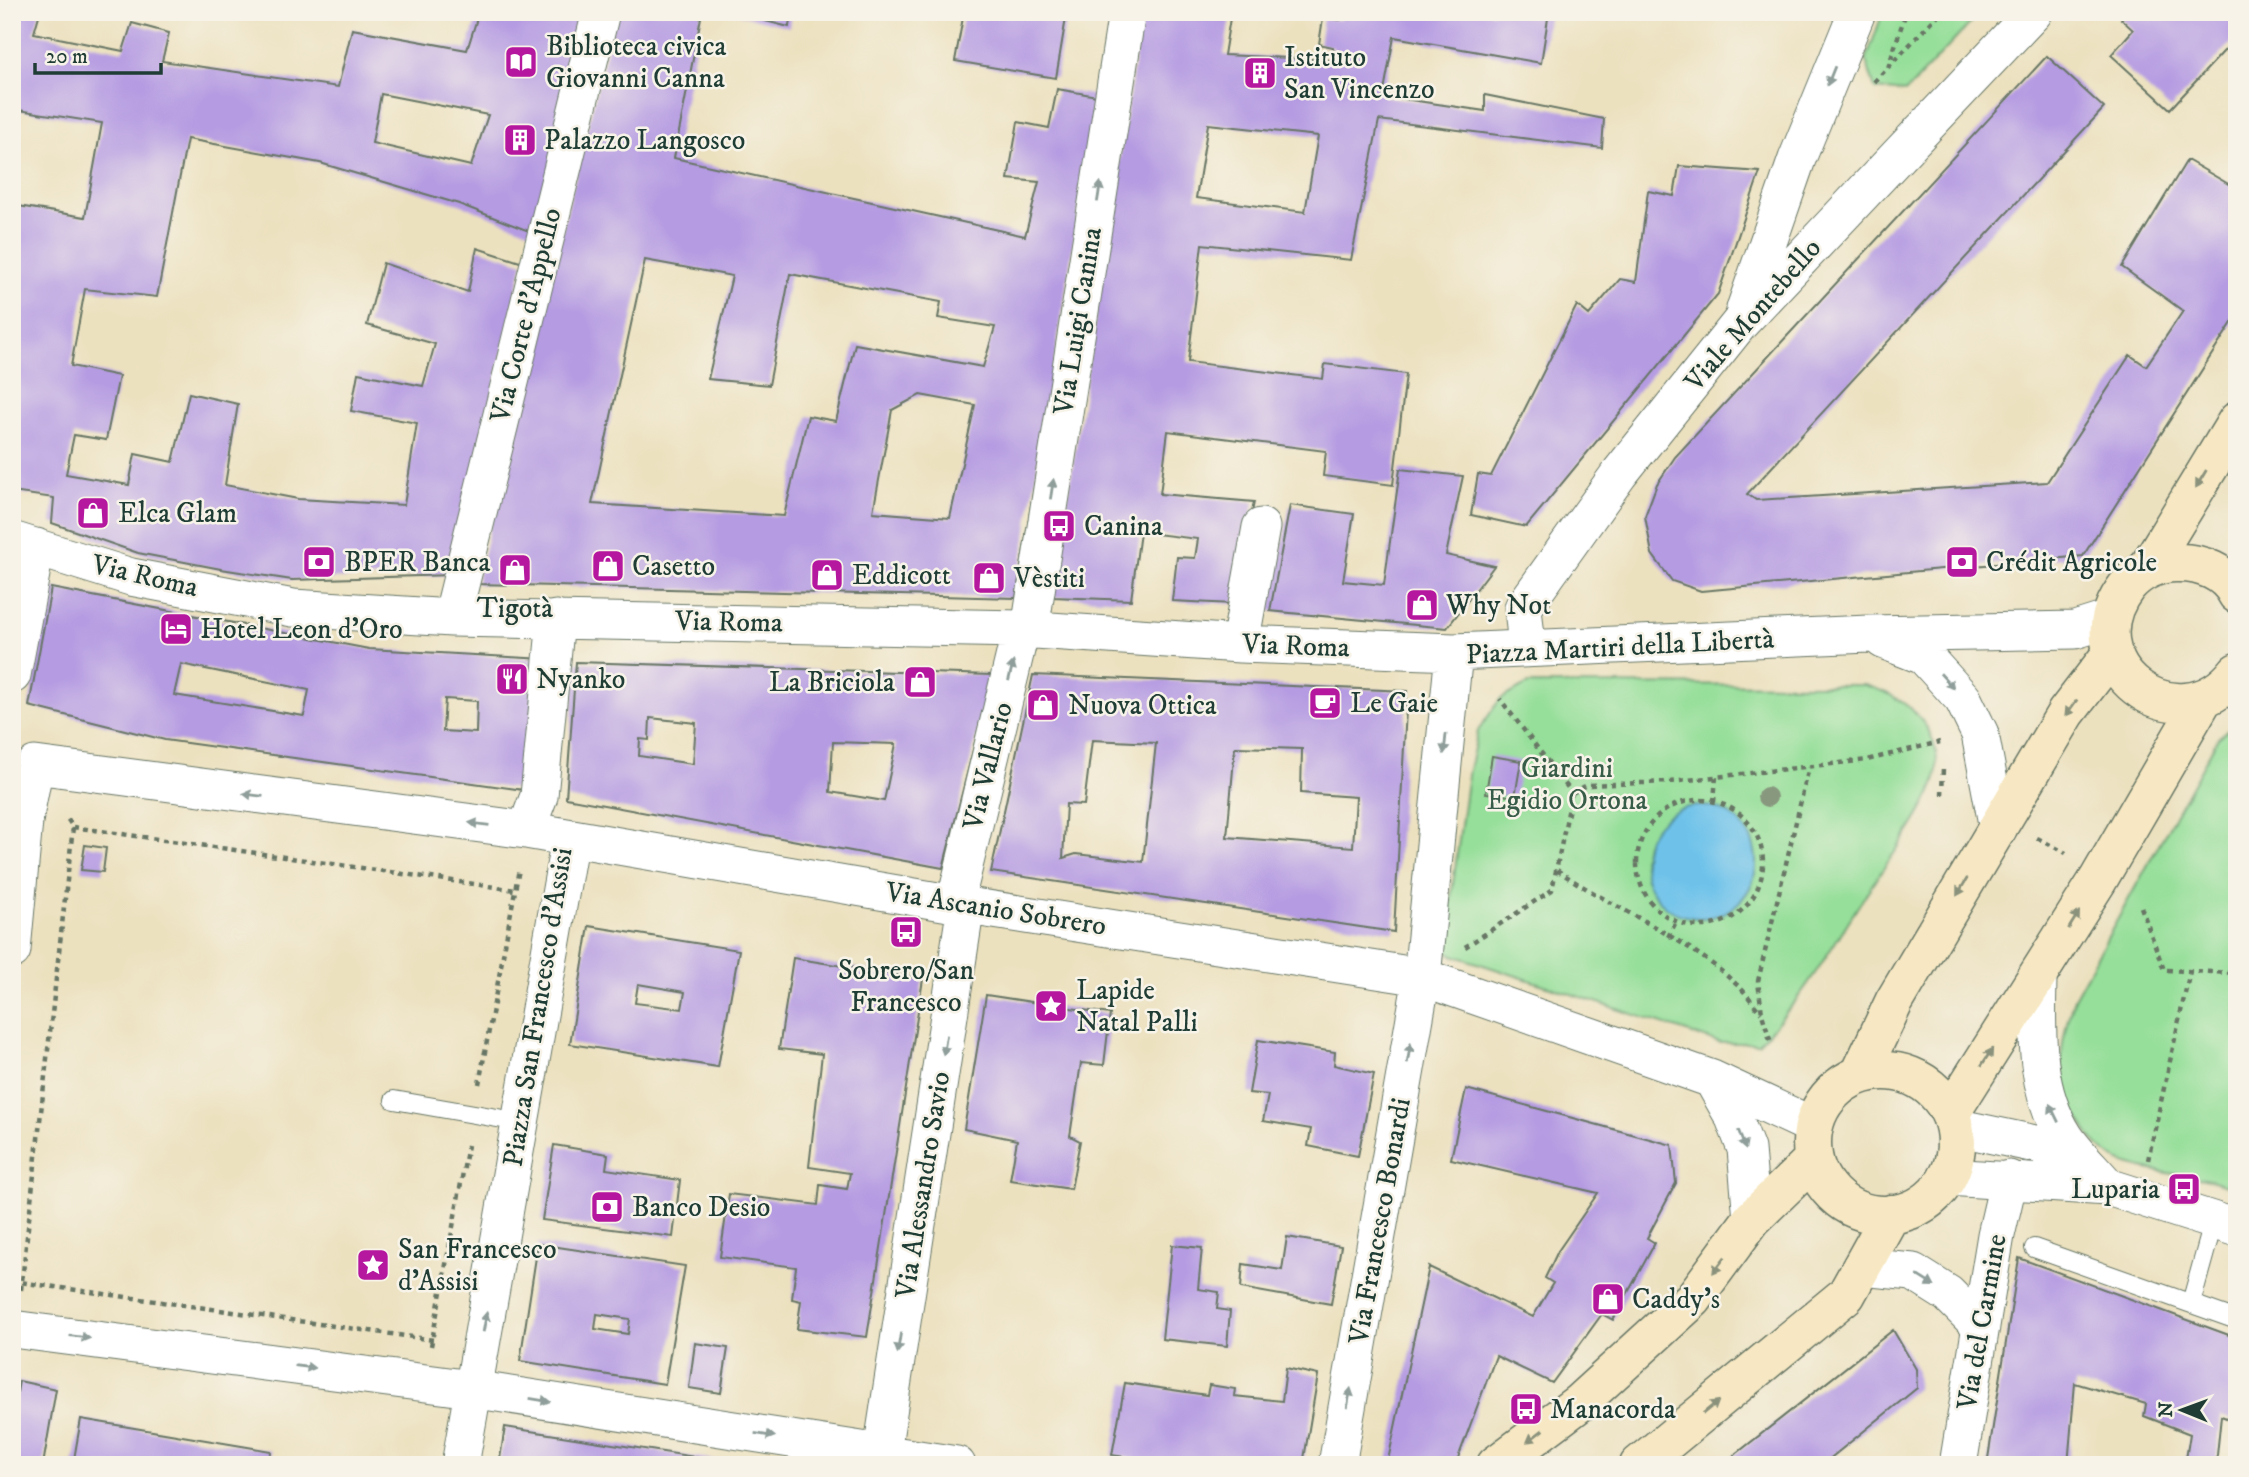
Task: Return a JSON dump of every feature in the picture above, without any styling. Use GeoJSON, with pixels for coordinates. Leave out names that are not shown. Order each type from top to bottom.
{"type":"FeatureCollection","features":[{"type":"Feature","properties":{"kind":"main road"},"geometry":{"type":"LineString","coordinates":[[1860,1074],[1894,1002],[2111,636],[2124,590],[2147,569],[2237,421]]}},
{"type":"Feature","properties":{"kind":"main road"},"geometry":{"type":"LineString","coordinates":[[2147,569],[2170,562],[2194,563],[2216,572],[2236,588]]}},
{"type":"Feature","properties":{"kind":"main road"},"geometry":{"type":"LineString","coordinates":[[2111,636],[2122,674],[2139,690],[2159,700],[2182,703],[2204,698],[2222,688],[2237,672]]}},
{"type":"Feature","properties":{"kind":"main road"},"geometry":{"type":"LineString","coordinates":[[1952,1120],[2204,698]]}},
{"type":"Feature","properties":{"kind":"main road"},"geometry":{"type":"LineString","coordinates":[[1496,1465],[1578,1403],[1693,1299],[1813,1143],[1823,1104],[1839,1086],[1860,1074],[1881,1070],[1903,1072],[1922,1081],[1939,1096],[1952,1120],[1954,1162],[1947,1177],[1933,1195],[1914,1208],[1891,1214],[1871,1214],[1834,1196],[1821,1180],[1813,1143]]}},
{"type":"Feature","properties":{"kind":"main road"},"geometry":{"type":"LineString","coordinates":[[1639,1465],[1846,1295],[1891,1214]]}},
{"type":"Feature","properties":{"kind":"street","name":"Via Corte d'Appello"},"geometry":{"type":"LineString","coordinates":[[456,603],[601,12]]}},
{"type":"Feature","properties":{"kind":"street","name":"Via Luigi Canina"},"geometry":{"type":"LineString","coordinates":[[1026,629],[1127,12]]}},
{"type":"Feature","properties":{"kind":"street","name":"Viale Montebello"},"geometry":{"type":"LineString","coordinates":[[1527,647],[1523,608],[1619,474],[1740,323],[2034,12]]}},
{"type":"Feature","properties":{"kind":"street"},"geometry":{"type":"LineString","coordinates":[[1740,323],[1848,14]]}},
{"type":"Feature","properties":{"kind":"street"},"geometry":{"type":"LineString","coordinates":[[1240,644],[1261,527]]}},
{"type":"Feature","properties":{"kind":"street","name":"Via Roma"},"geometry":{"type":"LineString","coordinates":[[24,543],[131,577],[293,608],[456,603],[556,619],[1026,629],[1240,644],[1454,652]]}},
{"type":"Feature","properties":{"kind":"street"},"geometry":{"type":"LineString","coordinates":[[12,675],[24,543]]}},
{"type":"Feature","properties":{"kind":"street"},"geometry":{"type":"LineString","coordinates":[[526,830],[539,796],[556,619]]}},
{"type":"Feature","properties":{"kind":"street","name":"Via Vallario"},"geometry":{"type":"LineString","coordinates":[[960,904],[1026,629]]}},
{"type":"Feature","properties":{"kind":"street","name":"Piazza Martiri della Libertà"},"geometry":{"type":"LineString","coordinates":[[1422,977],[1454,652],[1869,634],[2075,630],[2111,636]]}},
{"type":"Feature","properties":{"kind":"street","name":"Piazza Martiri della Libertà"},"geometry":{"type":"LineString","coordinates":[[1869,634],[1924,656],[1963,699],[1980,734],[1998,828]]}},
{"type":"Feature","properties":{"kind":"street","name":"Piazza San Francesco d'Assisi"},"geometry":{"type":"LineString","coordinates":[[12,950],[24,821],[34,765],[570,838],[460,1465]]}},
{"type":"Feature","properties":{"kind":"street","name":"Via Ascanio Sobrero"},"geometry":{"type":"LineString","coordinates":[[570,838],[960,904],[1422,977]]}},
{"type":"Feature","properties":{"kind":"street","name":"Via Alessandro Savio"},"geometry":{"type":"LineString","coordinates":[[881,1459],[960,904]]}},
{"type":"Feature","properties":{"kind":"street"},"geometry":{"type":"LineString","coordinates":[[1422,977],[1712,1079],[1813,1143]]}},
{"type":"Feature","properties":{"kind":"street","name":"Via Francesco Bonardi"},"geometry":{"type":"LineString","coordinates":[[1337,1465],[1422,977]]}},
{"type":"Feature","properties":{"kind":"street"},"geometry":{"type":"LineString","coordinates":[[2038,978],[2037,1047],[2045,1096],[2065,1138],[2108,1187]]}},
{"type":"Feature","properties":{"kind":"street"},"geometry":{"type":"LineString","coordinates":[[1712,1079],[1734,1118],[1746,1149],[1752,1219]]}},
{"type":"Feature","properties":{"kind":"street"},"geometry":{"type":"LineString","coordinates":[[1952,1120],[2040,1145],[2108,1187]]}},
{"type":"Feature","properties":{"kind":"street"},"geometry":{"type":"LineString","coordinates":[[1947,1177],[2108,1187],[2225,1224]]}},
{"type":"Feature","properties":{"kind":"street","name":"Via del Carmine"},"geometry":{"type":"LineString","coordinates":[[1958,1465],[1980,1327],[2009,1179]]}},
{"type":"Feature","properties":{"kind":"street"},"geometry":{"type":"LineString","coordinates":[[1861,1267],[1913,1272],[1948,1294],[1980,1327]]}},
{"type":"Feature","properties":{"kind":"street"},"geometry":{"type":"LineString","coordinates":[[14,1329],[472,1389],[881,1459],[957,1465]]}},
{"type":"Feature","properties":{"kind":"lane"},"geometry":{"type":"LineString","coordinates":[[394,1100],[520,1122]]}},
{"type":"Feature","properties":{"kind":"lane"},"geometry":{"type":"LineString","coordinates":[[2191,1303],[2225,1224]]}},
{"type":"Feature","properties":{"kind":"lane"},"geometry":{"type":"LineString","coordinates":[[2034,1248],[2237,1320]]}},
{"type":"Feature","properties":{"kind":"path"},"geometry":{"type":"LineString","coordinates":[[1888,69],[1906,12]]}},
{"type":"Feature","properties":{"kind":"path"},"geometry":{"type":"LineString","coordinates":[[1868,88],[1941,12]]}},
{"type":"Feature","properties":{"kind":"path"},"geometry":{"type":"LineString","coordinates":[[1465,947],[1552,890],[1572,793],[1500,699]]}},
{"type":"Feature","properties":{"kind":"path"},"geometry":{"type":"LineString","coordinates":[[1572,793],[1587,785],[1670,782],[1867,760],[1941,742]]}},
{"type":"Feature","properties":{"kind":"path"},"geometry":{"type":"LineString","coordinates":[[1770,1040],[1762,1014],[1758,981],[1809,766]]}},
{"type":"Feature","properties":{"kind":"path"},"geometry":{"type":"LineString","coordinates":[[1714,802],[1716,776]]}},
{"type":"Feature","properties":{"kind":"path"},"geometry":{"type":"LineString","coordinates":[[1694,800],[1714,802],[1733,810],[1749,824],[1759,842],[1763,862],[1760,883],[1750,901],[1735,916],[1717,924],[1696,926],[1676,922],[1658,911],[1645,895],[1638,876],[1638,854],[1644,835],[1656,818],[1673,806],[1694,800]]}},
{"type":"Feature","properties":{"kind":"path"},"geometry":{"type":"LineString","coordinates":[[14,1329],[22,1282],[73,827],[59,807]]}},
{"type":"Feature","properties":{"kind":"path"},"geometry":{"type":"LineString","coordinates":[[73,827],[560,897]]}},
{"type":"Feature","properties":{"kind":"path"},"geometry":{"type":"LineString","coordinates":[[1556,870],[1597,897],[1668,937],[1736,984],[1762,1014]]}},
{"type":"Feature","properties":{"kind":"path"},"geometry":{"type":"LineString","coordinates":[[2141,907],[2164,971],[2237,973]]}},
{"type":"Feature","properties":{"kind":"path"},"geometry":{"type":"LineString","coordinates":[[1668,937],[1676,922]]}},
{"type":"Feature","properties":{"kind":"path"},"geometry":{"type":"LineString","coordinates":[[2146,1167],[2190,971]]}},
{"type":"Feature","properties":{"kind":"path"},"geometry":{"type":"LineString","coordinates":[[12,1281],[480,1348]]}},
{"type":"Feature","properties":{"kind":"green space"},"geometry":{"type":"Polygon","coordinates":[[[1883,12],[1981,12],[1906,92],[1875,89],[1866,60],[1883,12]]]}},
{"type":"Feature","properties":{"kind":"green space","name":"Giardini Egidio Ortona"},"geometry":{"type":"Polygon","coordinates":[[[1528,684],[1864,685],[1891,695],[1923,722],[1935,748],[1935,783],[1913,825],[1790,1008],[1758,1043],[1720,1043],[1444,950],[1468,774],[1478,731],[1500,699],[1528,684]],[[1703,806],[1646,843],[1643,860],[1646,880],[1751,886],[1754,871],[1752,845],[1740,824],[1718,810],[1703,806]]]}},
{"type":"Feature","properties":{"kind":"green space"},"geometry":{"type":"Polygon","coordinates":[[[2237,723],[2237,1189],[2209,1180],[2136,1167],[2111,1157],[2101,1149],[2075,1113],[2063,1081],[2062,1050],[2074,998],[2218,738],[2237,723]]]}},
{"type":"Feature","properties":{"kind":"water"},"geometry":{"type":"Polygon","coordinates":[[[1700,806],[1722,810],[1740,822],[1752,840],[1756,862],[1752,884],[1740,902],[1722,914],[1700,918],[1678,914],[1660,902],[1648,884],[1644,862],[1648,840],[1660,822],[1678,810],[1700,806]]]}},
{"type":"Feature","properties":{"kind":"building"},"geometry":{"type":"Polygon","coordinates":[[[12,12],[40,12],[34,33],[123,51],[132,23],[169,33],[162,61],[338,87],[352,29],[467,50],[479,12],[590,12],[539,235],[459,204],[320,163],[187,139],[157,297],[85,289],[71,366],[119,376],[106,440],[74,435],[66,474],[129,485],[135,454],[173,462],[189,393],[238,404],[225,485],[298,499],[404,505],[417,423],[351,411],[358,373],[423,386],[435,344],[367,325],[383,263],[468,292],[477,248],[523,263],[451,575],[292,580],[221,569],[138,553],[52,523],[54,498],[12,492],[12,205],[85,217],[102,123],[12,109],[12,12]],[[381,94],[372,143],[471,166],[488,115],[381,94]]]}},
{"type":"Feature","properties":{"kind":"building"},"geometry":{"type":"Polygon","coordinates":[[[616,12],[702,12],[674,158],[1025,236],[1039,182],[1008,179],[1018,122],[1049,128],[1057,89],[1097,96],[1016,598],[476,584],[616,12]],[[645,260],[592,504],[784,516],[808,416],[836,421],[855,344],[983,367],[995,327],[938,318],[941,302],[790,274],[769,385],[708,379],[732,276],[645,260]],[[920,395],[892,410],[873,512],[950,518],[975,405],[920,395]]]}},
{"type":"Feature","properties":{"kind":"building"},"geometry":{"type":"Polygon","coordinates":[[[730,12],[791,12],[789,27],[730,12]]]}},
{"type":"Feature","properties":{"kind":"building"},"geometry":{"type":"Polygon","coordinates":[[[964,12],[1067,12],[1056,78],[955,61],[964,12]]]}},
{"type":"Feature","properties":{"kind":"building"},"geometry":{"type":"Polygon","coordinates":[[[1142,12],[1231,12],[1224,55],[1334,60],[1333,47],[1319,44],[1323,18],[1340,20],[1341,12],[1549,12],[1541,63],[1394,37],[1383,96],[1485,111],[1485,95],[1604,119],[1602,148],[1379,120],[1351,260],[1202,244],[1188,362],[1323,379],[1325,364],[1406,374],[1393,485],[1323,476],[1326,451],[1168,431],[1160,494],[1254,502],[1234,604],[1172,601],[1177,557],[1195,558],[1198,539],[1140,532],[1131,600],[1053,597],[1142,12]],[[1208,124],[1196,198],[1305,212],[1318,136],[1208,124]]]}},
{"type":"Feature","properties":{"kind":"building"},"geometry":{"type":"Polygon","coordinates":[[[2127,12],[2237,12],[2237,37],[2170,109],[2111,55],[2133,30],[2121,19],[2127,12]]]}},
{"type":"Feature","properties":{"kind":"building"},"geometry":{"type":"Polygon","coordinates":[[[2047,56],[2104,108],[1747,494],[1756,500],[2047,482],[2130,355],[2146,366],[2183,311],[2122,267],[2187,160],[2237,189],[2237,315],[2083,556],[1701,591],[1672,581],[1652,554],[1645,516],[1657,484],[1675,457],[2047,56]]]}},
{"type":"Feature","properties":{"kind":"building"},"geometry":{"type":"Polygon","coordinates":[[[1679,166],[1760,172],[1718,294],[1526,527],[1471,515],[1478,474],[1491,476],[1577,305],[1589,315],[1620,279],[1636,282],[1648,191],[1674,196],[1679,166]]]}},
{"type":"Feature","properties":{"kind":"building"},"geometry":{"type":"Polygon","coordinates":[[[1400,469],[1463,476],[1446,555],[1494,566],[1447,628],[1270,611],[1290,505],[1354,514],[1343,581],[1384,585],[1400,469]]]}},
{"type":"Feature","properties":{"kind":"building"},"geometry":{"type":"Polygon","coordinates":[[[51,588],[369,649],[544,659],[524,790],[165,740],[29,706],[51,588]],[[181,664],[174,695],[304,716],[309,690],[181,664]],[[445,699],[443,731],[476,733],[477,701],[445,699]]]}},
{"type":"Feature","properties":{"kind":"building"},"geometry":{"type":"Polygon","coordinates":[[[576,662],[992,675],[943,868],[566,798],[576,662]],[[650,718],[649,740],[640,739],[639,756],[693,764],[696,723],[650,718]],[[833,742],[830,792],[884,801],[896,744],[833,742]]]}},
{"type":"Feature","properties":{"kind":"building"},"geometry":{"type":"Polygon","coordinates":[[[1033,675],[1407,691],[1394,932],[991,872],[1033,675]],[[1092,740],[1084,805],[1066,804],[1063,858],[1076,854],[1143,862],[1156,743],[1092,740]],[[1235,747],[1227,837],[1353,847],[1356,797],[1301,793],[1302,749],[1235,747]]]}},
{"type":"Feature","properties":{"kind":"building"},"geometry":{"type":"Polygon","coordinates":[[[1492,756],[1521,761],[1515,797],[1486,793],[1492,756]]]}},
{"type":"Feature","properties":{"kind":"building"},"geometry":{"type":"Polygon","coordinates":[[[85,845],[106,848],[103,872],[81,870],[85,845]]]}},
{"type":"Feature","properties":{"kind":"building"},"geometry":{"type":"Polygon","coordinates":[[[589,926],[739,950],[718,1067],[570,1044],[589,926]],[[638,984],[635,1003],[682,1009],[685,992],[638,984]]]}},
{"type":"Feature","properties":{"kind":"building"},"geometry":{"type":"Polygon","coordinates":[[[793,958],[923,979],[867,1337],[797,1329],[801,1301],[792,1299],[796,1267],[720,1257],[729,1194],[818,1205],[820,1185],[847,1189],[850,1173],[809,1167],[822,1054],[779,1049],[793,958]]]}},
{"type":"Feature","properties":{"kind":"building"},"geometry":{"type":"Polygon","coordinates":[[[986,995],[1110,1014],[1104,1065],[1081,1063],[1070,1136],[1080,1141],[1071,1189],[1010,1180],[1017,1140],[964,1129],[986,995]]]}},
{"type":"Feature","properties":{"kind":"building"},"geometry":{"type":"Polygon","coordinates":[[[1258,1040],[1335,1052],[1334,1065],[1374,1074],[1358,1156],[1308,1146],[1311,1129],[1263,1121],[1268,1095],[1249,1093],[1258,1040]]]}},
{"type":"Feature","properties":{"kind":"building"},"geometry":{"type":"Polygon","coordinates":[[[1466,1089],[1672,1145],[1676,1183],[1647,1238],[1655,1243],[1613,1320],[1602,1314],[1552,1383],[1496,1356],[1458,1458],[1451,1465],[1387,1465],[1429,1267],[1533,1317],[1553,1283],[1545,1278],[1558,1251],[1598,1193],[1451,1159],[1466,1089]]]}},
{"type":"Feature","properties":{"kind":"building"},"geometry":{"type":"Polygon","coordinates":[[[554,1145],[608,1154],[606,1169],[680,1180],[673,1237],[542,1220],[554,1145]]]}},
{"type":"Feature","properties":{"kind":"building"},"geometry":{"type":"Polygon","coordinates":[[[1287,1237],[1341,1246],[1331,1304],[1241,1288],[1243,1264],[1282,1270],[1287,1237]]]}},
{"type":"Feature","properties":{"kind":"building"},"geometry":{"type":"Polygon","coordinates":[[[538,1244],[685,1266],[665,1384],[520,1361],[538,1244]],[[597,1314],[595,1329],[628,1334],[630,1319],[597,1314]]]}},
{"type":"Feature","properties":{"kind":"building"},"geometry":{"type":"Polygon","coordinates":[[[1172,1245],[1202,1248],[1198,1289],[1219,1292],[1217,1309],[1230,1311],[1227,1346],[1162,1339],[1172,1245]]]}},
{"type":"Feature","properties":{"kind":"building"},"geometry":{"type":"Polygon","coordinates":[[[2019,1258],[2237,1338],[2237,1422],[2221,1416],[2216,1465],[2185,1465],[2190,1434],[2144,1416],[2146,1404],[2075,1383],[2068,1465],[1987,1465],[2019,1258]]]}},
{"type":"Feature","properties":{"kind":"building"},"geometry":{"type":"Polygon","coordinates":[[[1893,1330],[1916,1369],[1917,1388],[1822,1465],[1722,1465],[1893,1330]]]}},
{"type":"Feature","properties":{"kind":"building"},"geometry":{"type":"Polygon","coordinates":[[[695,1343],[728,1348],[721,1393],[689,1388],[695,1343]]]}},
{"type":"Feature","properties":{"kind":"building"},"geometry":{"type":"Polygon","coordinates":[[[1286,1368],[1318,1375],[1303,1465],[1173,1465],[1112,1455],[1125,1383],[1207,1395],[1209,1385],[1235,1389],[1234,1396],[1282,1401],[1286,1368]]]}},
{"type":"Feature","properties":{"kind":"building"},"geometry":{"type":"Polygon","coordinates":[[[19,1381],[56,1389],[43,1465],[12,1465],[12,1421],[19,1381]]]}},
{"type":"Feature","properties":{"kind":"building"},"geometry":{"type":"Polygon","coordinates":[[[81,1419],[271,1451],[270,1462],[276,1465],[73,1465],[81,1419]]]}},
{"type":"Feature","properties":{"kind":"building"},"geometry":{"type":"Polygon","coordinates":[[[505,1427],[733,1463],[733,1465],[499,1465],[505,1427]]]}},
{"type":"Feature","properties":{"kind":"place","name":"Biblioteca civica Giovanni Canna"},"geometry":{"type":"Point","coordinates":[521,62]}},
{"type":"Feature","properties":{"kind":"place","name":"Istituto San Vincenzo"},"geometry":{"type":"Point","coordinates":[1260,73]}},
{"type":"Feature","properties":{"kind":"place","name":"Palazzo Langosco"},"geometry":{"type":"Point","coordinates":[520,140]}},
{"type":"Feature","properties":{"kind":"place","name":"Elca Glam"},"geometry":{"type":"Point","coordinates":[93,513]}},
{"type":"Feature","properties":{"kind":"place","name":"Canina"},"geometry":{"type":"Point","coordinates":[1059,526]}},
{"type":"Feature","properties":{"kind":"place","name":"BPER Banca"},"geometry":{"type":"Point","coordinates":[319,562]}},
{"type":"Feature","properties":{"kind":"place","name":"Crédit Agricole"},"geometry":{"type":"Point","coordinates":[1962,562]}},
{"type":"Feature","properties":{"kind":"place","name":"Casetto"},"geometry":{"type":"Point","coordinates":[608,566]}},
{"type":"Feature","properties":{"kind":"place","name":"Tigotà"},"geometry":{"type":"Point","coordinates":[515,570]}},
{"type":"Feature","properties":{"kind":"place","name":"Eddicott"},"geometry":{"type":"Point","coordinates":[827,575]}},
{"type":"Feature","properties":{"kind":"place","name":"Vèstiti"},"geometry":{"type":"Point","coordinates":[989,578]}},
{"type":"Feature","properties":{"kind":"place","name":"Why Not"},"geometry":{"type":"Point","coordinates":[1422,605]}},
{"type":"Feature","properties":{"kind":"place","name":"Hotel Leon d'Oro"},"geometry":{"type":"Point","coordinates":[176,629]}},
{"type":"Feature","properties":{"kind":"place","name":"Nyanko"},"geometry":{"type":"Point","coordinates":[512,679]}},
{"type":"Feature","properties":{"kind":"place","name":"La Briciola"},"geometry":{"type":"Point","coordinates":[920,682]}},
{"type":"Feature","properties":{"kind":"place","name":"Le Gaie"},"geometry":{"type":"Point","coordinates":[1325,703]}},
{"type":"Feature","properties":{"kind":"place","name":"Nuova Ottica"},"geometry":{"type":"Point","coordinates":[1043,705]}},
{"type":"Feature","properties":{"kind":"place","name":"Sobrero/San Francesco"},"geometry":{"type":"Point","coordinates":[906,932]}},
{"type":"Feature","properties":{"kind":"place","name":"Lapide Natal Palli"},"geometry":{"type":"Point","coordinates":[1051,1006]}},
{"type":"Feature","properties":{"kind":"place","name":"Luparia"},"geometry":{"type":"Point","coordinates":[2184,1189]}},
{"type":"Feature","properties":{"kind":"place","name":"Banco Desio"},"geometry":{"type":"Point","coordinates":[607,1207]}},
{"type":"Feature","properties":{"kind":"place","name":"San Francesco d'Assisi"},"geometry":{"type":"Point","coordinates":[373,1265]}},
{"type":"Feature","properties":{"kind":"place","name":"Caddy's"},"geometry":{"type":"Point","coordinates":[1608,1299]}},
{"type":"Feature","properties":{"kind":"place","name":"Manacorda"},"geometry":{"type":"Point","coordinates":[1526,1409]}}]}
